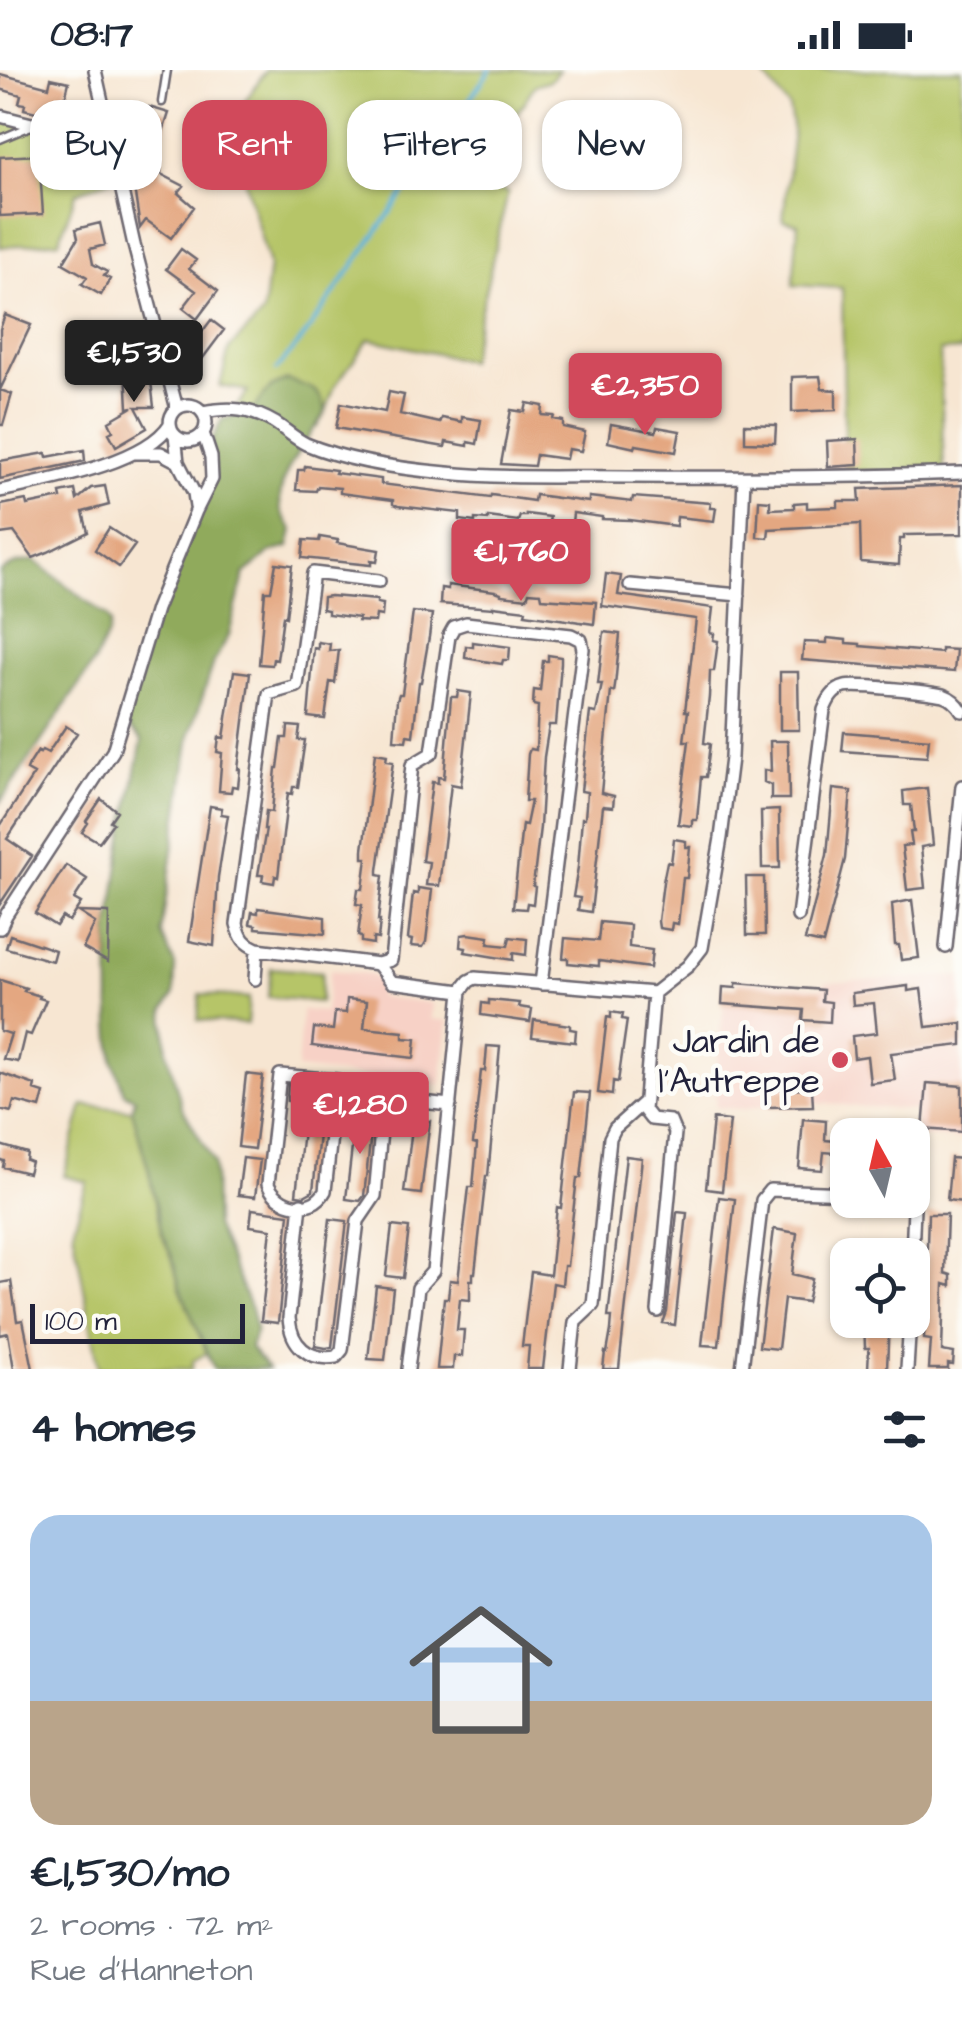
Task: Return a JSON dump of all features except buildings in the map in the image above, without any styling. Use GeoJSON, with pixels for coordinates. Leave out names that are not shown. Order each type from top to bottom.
{"type":"FeatureCollection","features":[{"type":"Feature","properties":{"kind":"street"},"geometry":{"type":"LineString","coordinates":[[96,70],[102,100]]}},
{"type":"Feature","properties":{"kind":"street"},"geometry":{"type":"LineString","coordinates":[[0,116],[30,124]]}},
{"type":"Feature","properties":{"kind":"street"},"geometry":{"type":"LineString","coordinates":[[121,190],[177,409],[172,429],[178,462],[194,493],[196,512]]}},
{"type":"Feature","properties":{"kind":"street"},"geometry":{"type":"LineString","coordinates":[[172,429],[187,440],[198,438],[206,422],[202,412],[193,406],[177,409]]}},
{"type":"Feature","properties":{"kind":"street"},"geometry":{"type":"LineString","coordinates":[[202,412],[226,408],[250,412],[303,443],[328,451],[446,473],[744,478],[962,473]]}},
{"type":"Feature","properties":{"kind":"street"},"geometry":{"type":"LineString","coordinates":[[0,492],[92,469],[133,453],[172,429]]}},
{"type":"Feature","properties":{"kind":"street"},"geometry":{"type":"LineString","coordinates":[[0,928],[114,751],[156,609],[212,479],[211,457],[203,433]]}},
{"type":"Feature","properties":{"kind":"street"},"geometry":{"type":"LineString","coordinates":[[133,453],[153,451],[178,462]]}},
{"type":"Feature","properties":{"kind":"street"},"geometry":{"type":"LineString","coordinates":[[408,1369],[418,1288],[432,1271],[464,985],[475,978],[654,994],[688,966],[702,948],[731,758],[744,478]]}},
{"type":"Feature","properties":{"kind":"street"},"geometry":{"type":"LineString","coordinates":[[379,581],[313,573],[297,686],[269,694],[237,924],[240,938],[257,949],[378,964],[390,960],[412,765],[432,754],[448,636],[454,627],[466,623],[571,635],[581,640],[583,650],[540,984]]}},
{"type":"Feature","properties":{"kind":"street"},"geometry":{"type":"LineString","coordinates":[[630,585],[739,595]]}},
{"type":"Feature","properties":{"kind":"street"},"geometry":{"type":"LineString","coordinates":[[798,916],[816,763],[824,710],[830,697],[846,686],[860,686],[944,695],[962,710]]}},
{"type":"Feature","properties":{"kind":"street"},"geometry":{"type":"LineString","coordinates":[[946,947],[962,786]]}},
{"type":"Feature","properties":{"kind":"street"},"geometry":{"type":"LineString","coordinates":[[255,978],[257,949]]}},
{"type":"Feature","properties":{"kind":"street"},"geometry":{"type":"LineString","coordinates":[[378,964],[392,982],[461,991]]}},
{"type":"Feature","properties":{"kind":"street"},"geometry":{"type":"LineString","coordinates":[[654,994],[644,1102],[647,1116],[670,1121],[675,1133],[658,1311]]}},
{"type":"Feature","properties":{"kind":"street"},"geometry":{"type":"LineString","coordinates":[[337,1080],[325,1192],[320,1201],[283,1203],[273,1196],[268,1184],[280,1076],[337,1080],[384,1098],[450,1105]]}},
{"type":"Feature","properties":{"kind":"street"},"geometry":{"type":"LineString","coordinates":[[302,1204],[290,1332],[296,1345],[316,1358],[336,1357],[342,1350],[358,1220],[375,1196],[384,1098]]}},
{"type":"Feature","properties":{"kind":"street"},"geometry":{"type":"LineString","coordinates":[[570,1369],[575,1322],[593,1305],[610,1138],[614,1128],[644,1102]]}},
{"type":"Feature","properties":{"kind":"street"},"geometry":{"type":"LineString","coordinates":[[742,1369],[765,1193],[830,1192]]}},
{"type":"Feature","properties":{"kind":"street"},"geometry":{"type":"LineString","coordinates":[[908,1369],[909,1338]]}},
{"type":"Feature","properties":{"kind":"lane"},"geometry":{"type":"LineString","coordinates":[[162,102],[167,70]]}},
{"type":"Feature","properties":{"kind":"lane"},"geometry":{"type":"LineString","coordinates":[[0,139],[30,127]]}},
{"type":"Feature","properties":{"kind":"shaded area"},"geometry":{"type":"Polygon","coordinates":[[[330,970],[368,974],[380,981],[379,997],[432,1003],[431,1019],[448,1021],[441,1085],[297,1069],[302,1010],[325,1012],[330,970]]]}},
{"type":"Feature","properties":{"kind":"shaded area","name":"Jardin de l'Autreppe"},"geometry":{"type":"Polygon","coordinates":[[[962,976],[962,1139],[930,1136],[930,1118],[916,1118],[916,1110],[814,1103],[746,1109],[716,1107],[715,1081],[726,986],[738,987],[739,980],[824,988],[824,982],[962,976]]]}},
{"type":"Feature","properties":{"kind":"green space"},"geometry":{"type":"Polygon","coordinates":[[[266,70],[559,70],[551,80],[535,85],[522,105],[522,100],[347,100],[347,190],[508,193],[469,361],[369,339],[335,386],[317,427],[235,409],[248,391],[220,386],[229,349],[263,314],[269,265],[248,190],[327,190],[327,100],[246,100],[266,70]]]}},
{"type":"Feature","properties":{"kind":"green space"},"geometry":{"type":"Polygon","coordinates":[[[760,70],[962,70],[962,350],[940,351],[944,473],[845,476],[842,288],[793,285],[798,224],[783,220],[793,131],[789,107],[760,70]]]}},
{"type":"Feature","properties":{"kind":"green space"},"geometry":{"type":"Polygon","coordinates":[[[0,116],[30,124],[30,190],[83,190],[76,193],[59,241],[0,247],[0,116]]]}},
{"type":"Feature","properties":{"kind":"green space"},"geometry":{"type":"Polygon","coordinates":[[[287,380],[317,392],[326,411],[294,458],[283,484],[281,510],[293,530],[289,547],[271,552],[244,575],[229,635],[214,662],[190,735],[161,933],[175,965],[174,995],[164,1011],[167,1052],[182,1107],[214,1163],[215,1225],[251,1309],[256,1330],[250,1348],[268,1369],[214,1369],[162,1235],[132,1110],[135,1098],[124,1093],[113,1061],[109,934],[142,740],[124,722],[148,634],[212,479],[211,442],[222,419],[251,412],[271,387],[287,380]]]}},
{"type":"Feature","properties":{"kind":"green space"},"geometry":{"type":"Polygon","coordinates":[[[34,560],[106,616],[110,624],[93,664],[0,803],[0,572],[34,560]]]}},
{"type":"Feature","properties":{"kind":"green space"},"geometry":{"type":"Polygon","coordinates":[[[271,968],[322,972],[320,1002],[268,997],[271,968]]]}},
{"type":"Feature","properties":{"kind":"green space"},"geometry":{"type":"Polygon","coordinates":[[[200,994],[249,998],[247,1024],[198,1020],[200,994]]]}},
{"type":"Feature","properties":{"kind":"green space"},"geometry":{"type":"Polygon","coordinates":[[[83,1105],[132,1110],[162,1235],[207,1353],[193,1361],[192,1369],[99,1369],[73,1230],[87,1182],[64,1176],[83,1105]]]}},
{"type":"Feature","properties":{"kind":"waterway"},"geometry":{"type":"LineString","coordinates":[[276,370],[300,342],[490,70]]}},
{"type":"Feature","properties":{"kind":"place","name":"Jardin de l'Autreppe"},"geometry":{"type":"Point","coordinates":[840,1060]}}]}
